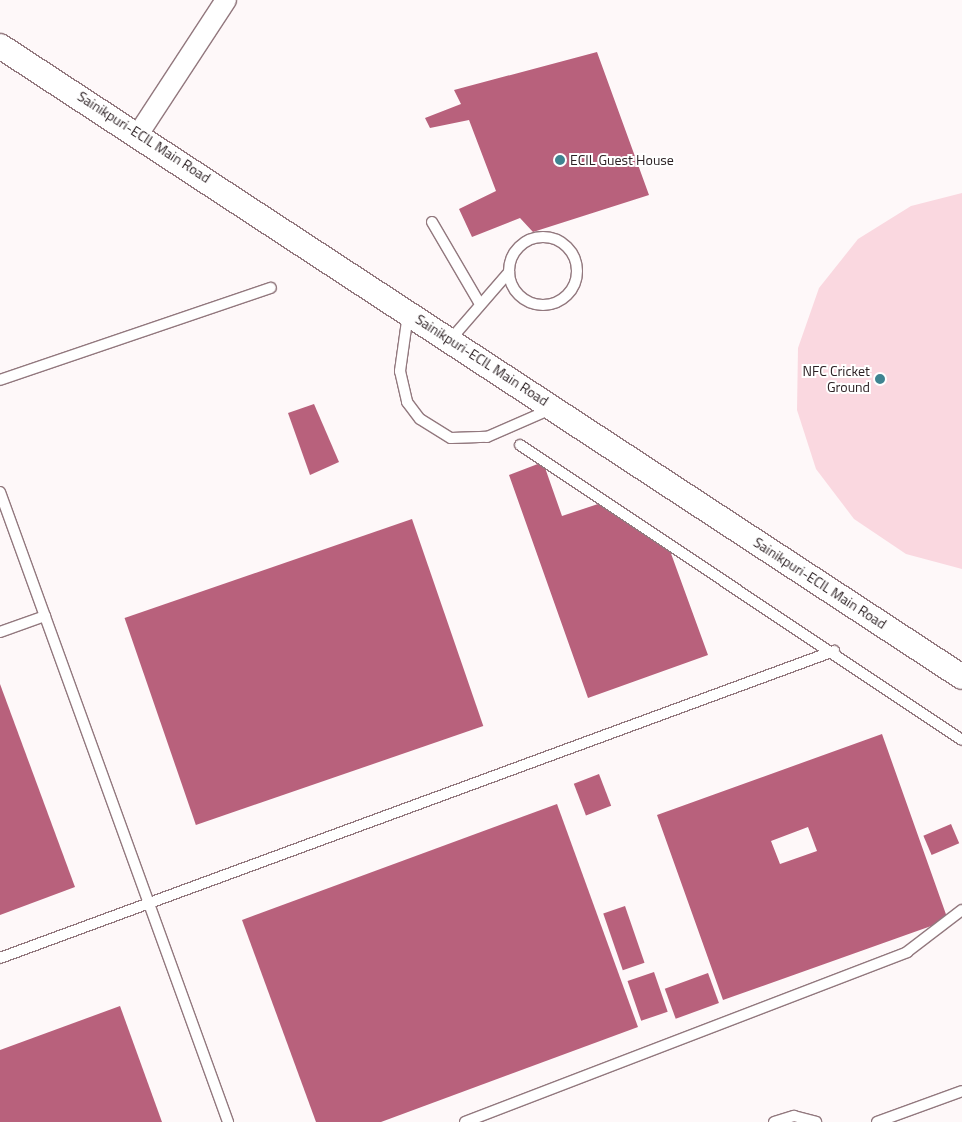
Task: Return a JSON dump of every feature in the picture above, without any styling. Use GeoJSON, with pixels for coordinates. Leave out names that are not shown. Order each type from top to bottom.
{"type":"FeatureCollection","features":[{"type":"Feature","properties":{"kind":"street"},"geometry":{"type":"LineString","coordinates":[[139,133],[226,0]]}},
{"type":"Feature","properties":{"kind":"street","name":"Sainikpuri-ECIL Main Road"},"geometry":{"type":"LineString","coordinates":[[0,46],[139,133],[962,677]]}},
{"type":"Feature","properties":{"kind":"lane"},"geometry":{"type":"LineString","coordinates":[[432,222],[480,304]]}},
{"type":"Feature","properties":{"kind":"lane"},"geometry":{"type":"LineString","coordinates":[[451,339],[509,272],[516,250],[536,237],[559,240],[569,247],[578,268],[573,289],[545,306],[524,300],[516,292],[509,272]]}},
{"type":"Feature","properties":{"kind":"lane"},"geometry":{"type":"LineString","coordinates":[[0,380],[271,288]]}},
{"type":"Feature","properties":{"kind":"lane"},"geometry":{"type":"LineString","coordinates":[[408,311],[400,372],[407,402],[420,419],[451,438],[486,437],[554,408]]}},
{"type":"Feature","properties":{"kind":"lane"},"geometry":{"type":"LineString","coordinates":[[520,445],[834,652],[962,740]]}},
{"type":"Feature","properties":{"kind":"lane"},"geometry":{"type":"LineString","coordinates":[[0,492],[228,1122]]}},
{"type":"Feature","properties":{"kind":"lane"},"geometry":{"type":"LineString","coordinates":[[0,632],[44,616]]}},
{"type":"Feature","properties":{"kind":"lane"},"geometry":{"type":"LineString","coordinates":[[0,958],[834,652]]}},
{"type":"Feature","properties":{"kind":"lane"},"geometry":{"type":"LineString","coordinates":[[465,1122],[907,952],[962,910]]}},
{"type":"Feature","properties":{"kind":"lane"},"geometry":{"type":"LineString","coordinates":[[877,1122],[962,1091]]}},
{"type":"Feature","properties":{"kind":"lane"},"geometry":{"type":"LineString","coordinates":[[774,1122],[794,1116],[816,1122]]}},
{"type":"Feature","properties":{"kind":"shaded area","name":"NFC Cricket Ground"},"geometry":{"type":"Polygon","coordinates":[[[962,193],[962,569],[906,554],[854,519],[816,469],[797,410],[798,348],[819,288],[858,239],[911,206],[962,193]]]}},
{"type":"Feature","properties":{"kind":"building","name":"ECIL Guest House"},"geometry":{"type":"Polygon","coordinates":[[[597,52],[649,195],[533,232],[520,218],[472,237],[459,209],[496,191],[469,120],[430,128],[425,118],[461,104],[454,90],[597,52]]]}},
{"type":"Feature","properties":{"kind":"building"},"geometry":{"type":"Polygon","coordinates":[[[314,404],[339,462],[310,475],[288,413],[314,404]]]}},
{"type":"Feature","properties":{"kind":"building"},"geometry":{"type":"Polygon","coordinates":[[[543,462],[562,516],[601,503],[669,548],[708,655],[588,698],[509,475],[543,462]]]}},
{"type":"Feature","properties":{"kind":"building"},"geometry":{"type":"Polygon","coordinates":[[[412,519],[483,726],[196,825],[125,618],[412,519]]]}},
{"type":"Feature","properties":{"kind":"building"},"geometry":{"type":"Polygon","coordinates":[[[0,684],[75,887],[0,915],[0,684]]]}},
{"type":"Feature","properties":{"kind":"building"},"geometry":{"type":"Polygon","coordinates":[[[882,734],[948,920],[723,1000],[657,815],[882,734]],[[808,827],[771,841],[780,864],[817,851],[808,827]]]}},
{"type":"Feature","properties":{"kind":"building"},"geometry":{"type":"Polygon","coordinates":[[[599,774],[611,806],[586,815],[574,784],[599,774]]]}},
{"type":"Feature","properties":{"kind":"building"},"geometry":{"type":"Polygon","coordinates":[[[557,804],[638,1027],[381,1122],[316,1122],[242,920],[557,804]]]}},
{"type":"Feature","properties":{"kind":"building"},"geometry":{"type":"Polygon","coordinates":[[[951,824],[959,843],[932,855],[923,836],[951,824]]]}},
{"type":"Feature","properties":{"kind":"building"},"geometry":{"type":"Polygon","coordinates":[[[625,906],[645,963],[623,970],[603,913],[625,906]]]}},
{"type":"Feature","properties":{"kind":"building"},"geometry":{"type":"Polygon","coordinates":[[[654,972],[668,1012],[641,1021],[628,981],[654,972]]]}},
{"type":"Feature","properties":{"kind":"building"},"geometry":{"type":"Polygon","coordinates":[[[708,973],[719,1003],[676,1019],[665,989],[708,973]]]}},
{"type":"Feature","properties":{"kind":"building"},"geometry":{"type":"Polygon","coordinates":[[[120,1006],[162,1122],[0,1122],[0,1050],[120,1006]]]}},
{"type":"Feature","properties":{"kind":"place","name":"ECIL Guest House"},"geometry":{"type":"Point","coordinates":[560,160]}},
{"type":"Feature","properties":{"kind":"place","name":"NFC Cricket Ground"},"geometry":{"type":"Point","coordinates":[880,379]}}]}
